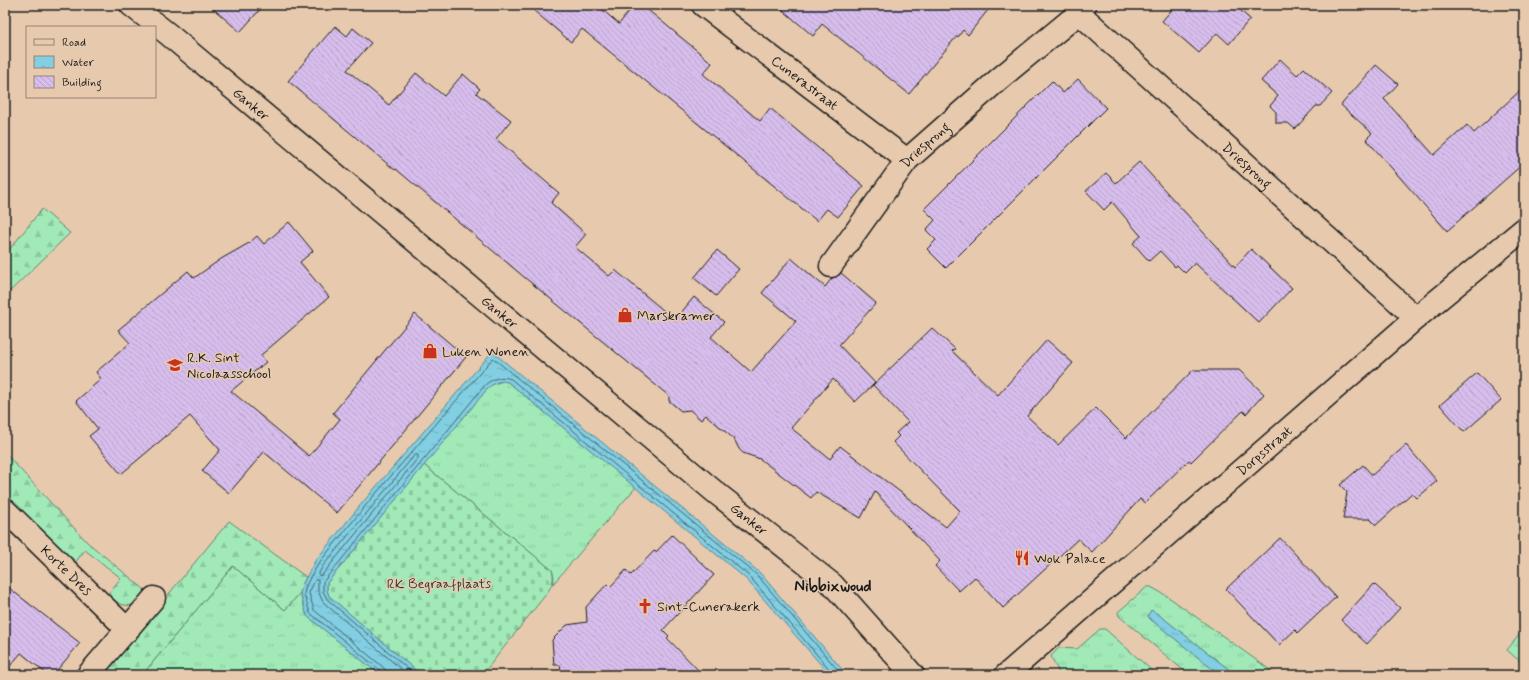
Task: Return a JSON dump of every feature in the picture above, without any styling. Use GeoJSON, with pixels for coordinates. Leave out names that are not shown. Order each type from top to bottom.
{"type":"FeatureCollection","features":[{"type":"Feature","properties":{"kind":"street","name":"Ganker"},"geometry":{"type":"LineString","coordinates":[[131,5],[168,34],[715,492],[833,585],[913,675]]}},
{"type":"Feature","properties":{"kind":"street","name":"Cunerastraat"},"geometry":{"type":"LineString","coordinates":[[703,5],[907,160]]}},
{"type":"Feature","properties":{"kind":"street","name":"Driesprong"},"geometry":{"type":"LineString","coordinates":[[831,266],[907,160],[999,79],[1082,9],[1416,318]]}},
{"type":"Feature","properties":{"kind":"street","name":"Dorpsstraat"},"geometry":{"type":"LineString","coordinates":[[1006,675],[1416,318],[1524,229]]}},
{"type":"Feature","properties":{"kind":"street","name":"Korte Dres"},"geometry":{"type":"LineString","coordinates":[[5,510],[128,630]]}},
{"type":"Feature","properties":{"kind":"street"},"geometry":{"type":"LineString","coordinates":[[88,675],[154,598]]}},
{"type":"Feature","properties":{"kind":"green space"},"geometry":{"type":"Polygon","coordinates":[[[42,209],[70,233],[5,296],[5,255],[42,209]]]}},
{"type":"Feature","properties":{"kind":"green space"},"geometry":{"type":"Polygon","coordinates":[[[503,381],[508,382],[636,487],[553,584],[554,577],[552,570],[424,465],[488,388],[491,385],[503,381]]]}},
{"type":"Feature","properties":{"kind":"green space"},"geometry":{"type":"Polygon","coordinates":[[[5,453],[87,542],[145,590],[134,605],[119,603],[107,595],[121,578],[85,550],[71,568],[5,503],[5,453]]]}},
{"type":"Feature","properties":{"kind":"green space","name":"RK Begraafplaats"},"geometry":{"type":"Polygon","coordinates":[[[424,465],[552,570],[552,582],[547,593],[482,675],[421,675],[329,596],[327,590],[327,583],[424,465]]]}},
{"type":"Feature","properties":{"kind":"green space"},"geometry":{"type":"Polygon","coordinates":[[[229,521],[306,577],[300,593],[285,610],[233,566],[142,675],[102,675],[229,521]]]}},
{"type":"Feature","properties":{"kind":"green space"},"geometry":{"type":"Polygon","coordinates":[[[233,566],[285,610],[300,593],[307,616],[380,675],[142,675],[233,566]]]}},
{"type":"Feature","properties":{"kind":"green space"},"geometry":{"type":"Polygon","coordinates":[[[1147,587],[1151,587],[1167,596],[1277,675],[1236,675],[1158,614],[1149,618],[1220,675],[1189,675],[1119,616],[1118,612],[1147,587]]]}},
{"type":"Feature","properties":{"kind":"green space"},"geometry":{"type":"Polygon","coordinates":[[[1100,629],[1105,629],[1157,675],[1060,675],[1051,656],[1059,648],[1077,649],[1100,629]]]}},
{"type":"Feature","properties":{"kind":"green space"},"geometry":{"type":"Polygon","coordinates":[[[1524,629],[1524,665],[1507,650],[1524,629]]]}},
{"type":"Feature","properties":{"kind":"water"},"geometry":{"type":"Polygon","coordinates":[[[491,353],[494,353],[760,573],[847,675],[830,675],[746,579],[505,381],[497,382],[488,388],[327,583],[329,596],[421,675],[380,675],[307,616],[300,593],[303,583],[315,561],[363,502],[491,353]]]}},
{"type":"Feature","properties":{"kind":"water"},"geometry":{"type":"Polygon","coordinates":[[[1151,610],[1236,675],[1220,675],[1149,618],[1148,615],[1151,610]]]}},
{"type":"Feature","properties":{"kind":"building"},"geometry":{"type":"Polygon","coordinates":[[[209,5],[264,5],[240,32],[209,5]]]}},
{"type":"Feature","properties":{"kind":"building"},"geometry":{"type":"Polygon","coordinates":[[[527,5],[601,5],[599,7],[619,24],[634,5],[642,5],[712,63],[703,74],[760,121],[770,108],[864,186],[838,217],[827,209],[817,221],[582,29],[571,42],[527,5]]]}},
{"type":"Feature","properties":{"kind":"building"},"geometry":{"type":"Polygon","coordinates":[[[777,5],[992,5],[968,35],[963,30],[958,37],[957,36],[909,94],[822,24],[813,36],[777,5]]]}},
{"type":"Feature","properties":{"kind":"building"},"geometry":{"type":"Polygon","coordinates":[[[1176,5],[1234,5],[1250,19],[1229,44],[1217,33],[1199,53],[1162,21],[1176,5]]]}},
{"type":"Feature","properties":{"kind":"building"},"geometry":{"type":"Polygon","coordinates":[[[335,26],[347,36],[353,28],[371,43],[347,70],[389,105],[416,73],[444,96],[463,74],[480,89],[476,93],[511,120],[496,139],[559,193],[551,203],[586,234],[575,247],[609,276],[615,270],[675,320],[694,297],[724,322],[711,337],[751,372],[796,321],[762,293],[791,258],[825,287],[832,278],[841,273],[876,303],[839,345],[875,383],[855,402],[833,379],[791,428],[830,459],[840,446],[946,527],[960,511],[893,442],[899,436],[896,433],[908,422],[873,385],[932,328],[955,349],[952,351],[998,395],[1047,340],[1073,363],[1027,416],[1058,445],[1096,408],[1126,438],[1193,370],[1239,370],[1264,394],[1246,414],[1243,411],[1191,462],[1189,460],[1145,503],[1140,499],[1092,552],[1078,539],[1003,608],[975,577],[959,591],[935,566],[940,561],[875,492],[861,518],[816,492],[811,498],[760,459],[743,453],[739,449],[734,439],[706,415],[701,420],[690,410],[681,411],[669,401],[669,396],[288,81],[335,26]]]}},
{"type":"Feature","properties":{"kind":"building"},"geometry":{"type":"Polygon","coordinates":[[[1280,59],[1297,75],[1304,68],[1332,93],[1320,106],[1316,106],[1295,129],[1288,123],[1276,123],[1276,112],[1270,106],[1278,96],[1261,81],[1280,59]]]}},
{"type":"Feature","properties":{"kind":"building"},"geometry":{"type":"Polygon","coordinates":[[[1376,65],[1398,84],[1384,99],[1434,155],[1467,125],[1474,133],[1524,87],[1524,163],[1447,231],[1366,139],[1372,133],[1341,105],[1376,65]]]}},
{"type":"Feature","properties":{"kind":"building"},"geometry":{"type":"Polygon","coordinates":[[[1078,79],[1106,108],[946,268],[927,249],[936,240],[926,230],[935,220],[924,209],[1052,81],[1063,93],[1078,79]]]}},
{"type":"Feature","properties":{"kind":"building"},"geometry":{"type":"Polygon","coordinates":[[[1139,162],[1235,267],[1251,249],[1292,288],[1259,323],[1195,263],[1185,273],[1177,265],[1175,267],[1160,251],[1149,261],[1133,243],[1141,236],[1112,202],[1104,210],[1086,191],[1106,173],[1116,183],[1139,162]]]}},
{"type":"Feature","properties":{"kind":"building"},"geometry":{"type":"Polygon","coordinates":[[[289,222],[313,251],[300,262],[329,297],[261,355],[266,362],[231,391],[309,456],[340,419],[333,413],[415,314],[466,357],[337,513],[264,452],[229,493],[202,471],[220,450],[190,416],[121,474],[89,436],[98,429],[76,401],[101,379],[96,372],[130,343],[118,330],[188,271],[194,278],[221,259],[249,243],[257,236],[264,244],[289,222]]]}},
{"type":"Feature","properties":{"kind":"building"},"geometry":{"type":"Polygon","coordinates":[[[717,250],[739,269],[716,296],[694,278],[717,250]]]}},
{"type":"Feature","properties":{"kind":"building"},"geometry":{"type":"Polygon","coordinates":[[[1477,373],[1501,400],[1464,432],[1440,405],[1477,373]]]}},
{"type":"Feature","properties":{"kind":"building"},"geometry":{"type":"Polygon","coordinates":[[[1406,445],[1437,481],[1417,498],[1412,493],[1376,525],[1370,519],[1343,519],[1347,492],[1340,485],[1363,465],[1372,475],[1406,445]]]}},
{"type":"Feature","properties":{"kind":"building","name":"Sint-Cunerakerk"},"geometry":{"type":"Polygon","coordinates":[[[672,535],[714,575],[663,630],[669,636],[667,638],[703,675],[591,675],[584,669],[561,671],[560,665],[554,665],[552,640],[567,625],[587,622],[586,607],[607,584],[610,587],[626,570],[631,575],[672,535]]]}},
{"type":"Feature","properties":{"kind":"building"},"geometry":{"type":"Polygon","coordinates":[[[1280,538],[1336,597],[1298,633],[1295,630],[1279,645],[1226,589],[1280,538]]]}},
{"type":"Feature","properties":{"kind":"building"},"geometry":{"type":"Polygon","coordinates":[[[1374,584],[1400,608],[1367,644],[1341,620],[1374,584]]]}},
{"type":"Feature","properties":{"kind":"building"},"geometry":{"type":"Polygon","coordinates":[[[5,585],[80,643],[53,675],[48,675],[21,653],[5,672],[5,585]]]}},
{"type":"Feature","properties":{"kind":"place","name":"Marskramer"},"geometry":{"type":"Point","coordinates":[625,315]}},
{"type":"Feature","properties":{"kind":"place","name":"Luken Wonen"},"geometry":{"type":"Point","coordinates":[430,351]}},
{"type":"Feature","properties":{"kind":"place","name":"R.K. Sint Nicolaasschool"},"geometry":{"type":"Point","coordinates":[175,365]}},
{"type":"Feature","properties":{"kind":"place","name":"Wok Palace"},"geometry":{"type":"Point","coordinates":[1022,558]}},
{"type":"Feature","properties":{"kind":"place","name":"Sint-Cunerakerk"},"geometry":{"type":"Point","coordinates":[645,606]}},
{"type":"Feature","properties":{"kind":"district","name":"Nibbixwoud"},"geometry":{"type":"Point","coordinates":[833,585]}}]}
